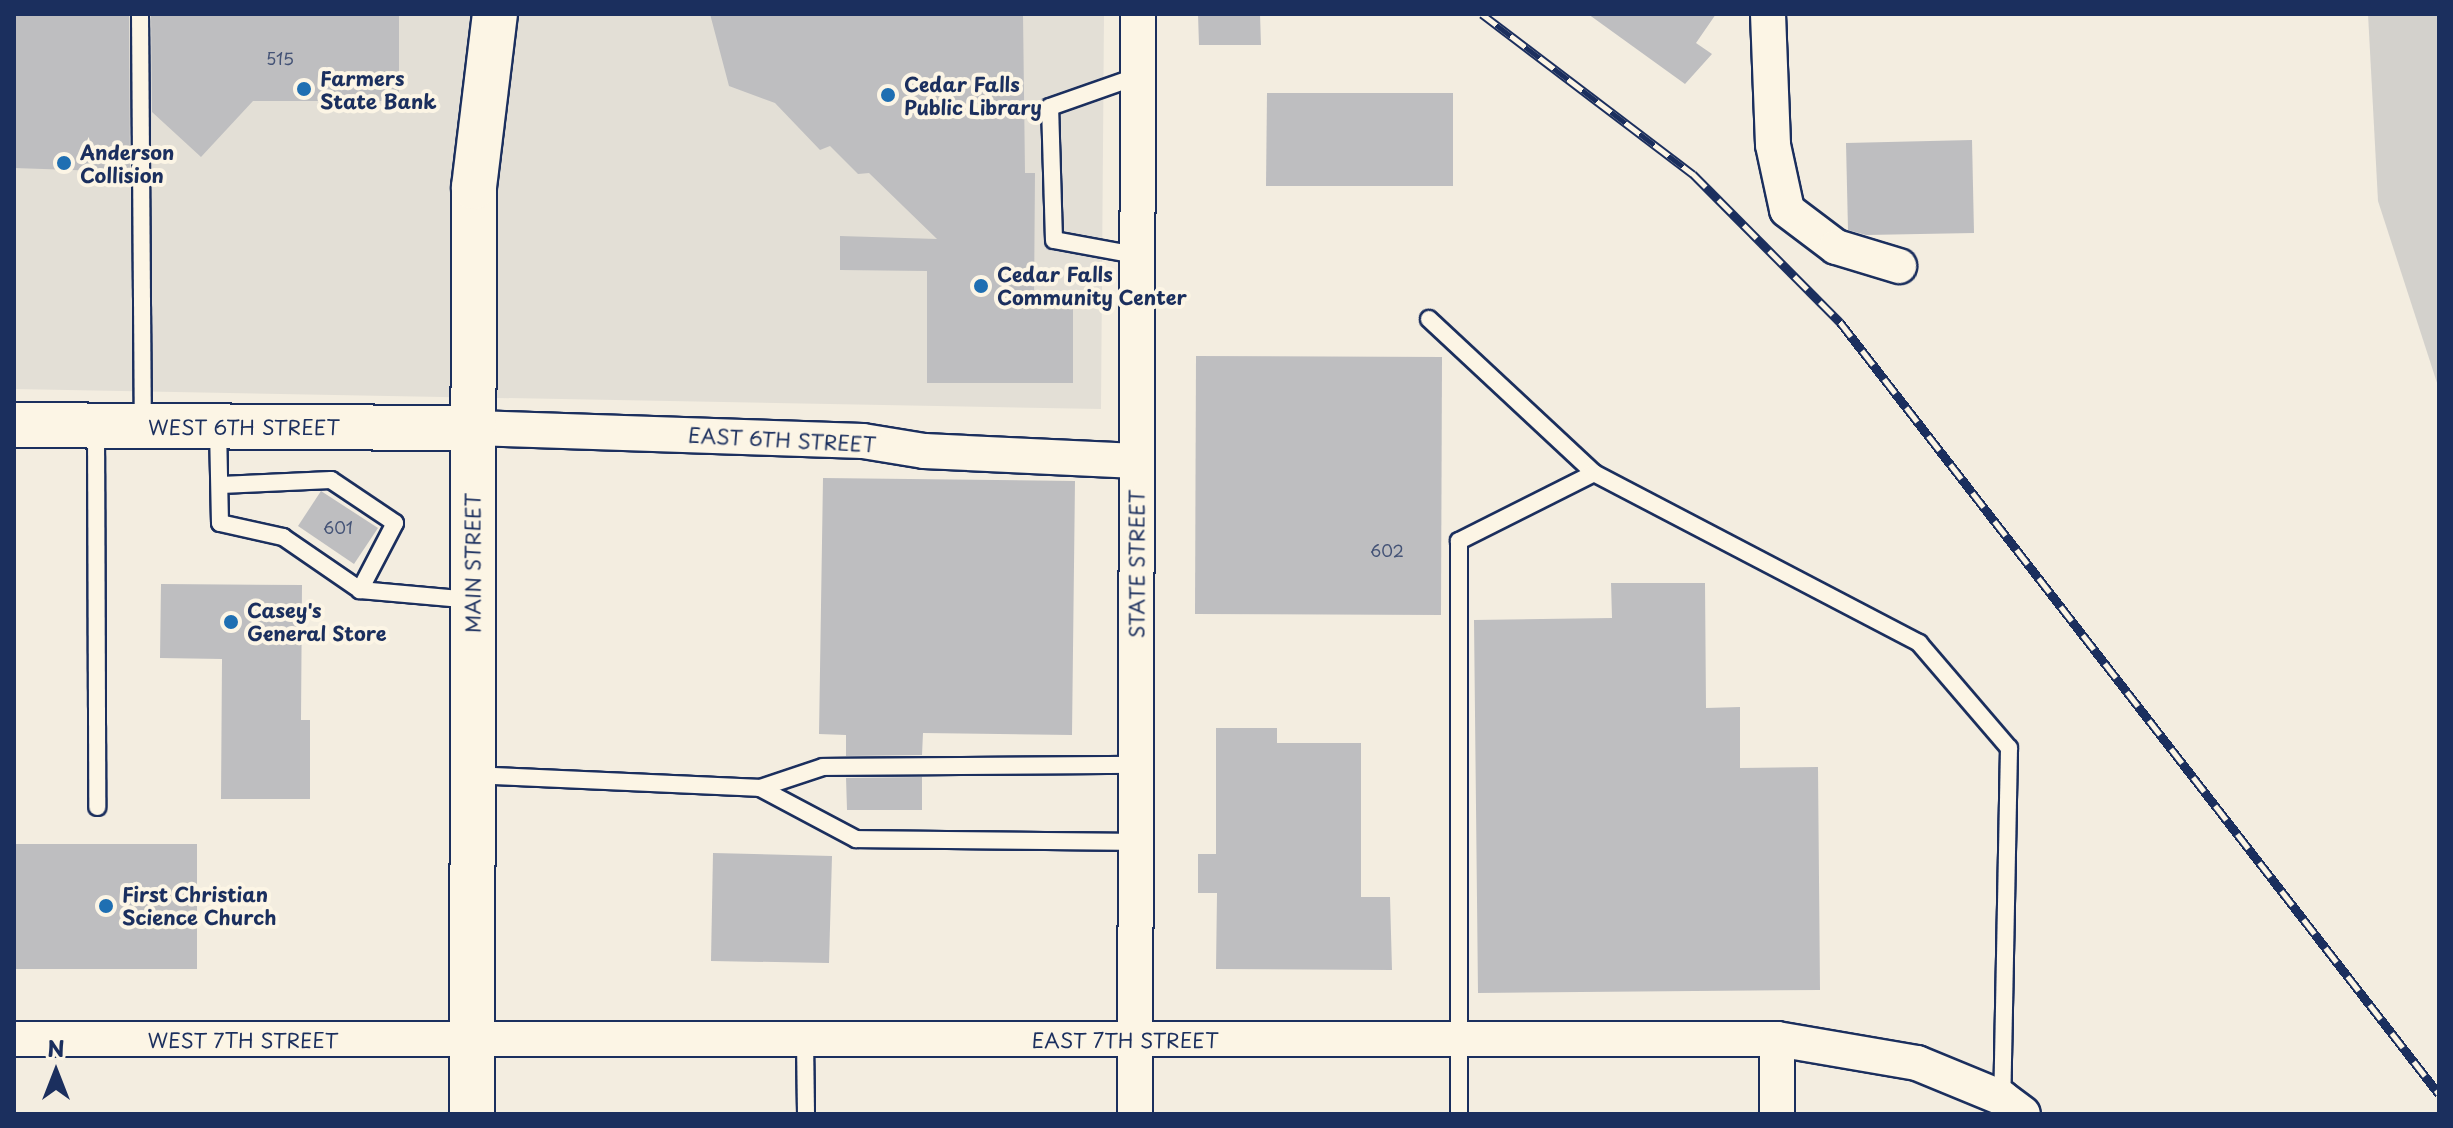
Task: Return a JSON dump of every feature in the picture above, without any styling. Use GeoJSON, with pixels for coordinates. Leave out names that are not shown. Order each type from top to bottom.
{"type":"FeatureCollection","features":[{"type":"Feature","properties":{"kind":"main road","name":"MAIN STREET"},"geometry":{"type":"LineString","coordinates":[[472,1114],[474,187],[495,14]]}},
{"type":"Feature","properties":{"kind":"main road","name":"WEST 6TH STREET"},"geometry":{"type":"LineString","coordinates":[[14,425],[474,428]]}},
{"type":"Feature","properties":{"kind":"street","name":"STATE STREET"},"geometry":{"type":"LineString","coordinates":[[1135,1114],[1138,14]]}},
{"type":"Feature","properties":{"kind":"street"},"geometry":{"type":"LineString","coordinates":[[1768,14],[1773,145],[1787,210],[1836,247],[1899,266]]}},
{"type":"Feature","properties":{"kind":"street","name":"EAST 6TH STREET"},"geometry":{"type":"LineString","coordinates":[[474,428],[863,441],[924,451],[1137,461]]}},
{"type":"Feature","properties":{"kind":"street","name":"WEST 7TH STREET"},"geometry":{"type":"LineString","coordinates":[[14,1039],[472,1042]]}},
{"type":"Feature","properties":{"kind":"street"},"geometry":{"type":"LineString","coordinates":[[1777,1039],[1777,1114]]}},
{"type":"Feature","properties":{"kind":"street","name":"EAST 7TH STREET"},"geometry":{"type":"LineString","coordinates":[[472,1042],[1777,1039],[1917,1063],[2012,1106]]}},
{"type":"Feature","properties":{"kind":"lane"},"geometry":{"type":"LineString","coordinates":[[140,14],[143,426]]}},
{"type":"Feature","properties":{"kind":"lane"},"geometry":{"type":"LineString","coordinates":[[1135,255],[1054,240],[1050,107],[1138,76]]}},
{"type":"Feature","properties":{"kind":"lane"},"geometry":{"type":"LineString","coordinates":[[1429,319],[1594,473],[1919,643],[2009,748],[2012,1106]]}},
{"type":"Feature","properties":{"kind":"lane"},"geometry":{"type":"LineString","coordinates":[[96,426],[97,807]]}},
{"type":"Feature","properties":{"kind":"lane"},"geometry":{"type":"LineString","coordinates":[[218,427],[220,523],[283,537],[360,590],[472,600]]}},
{"type":"Feature","properties":{"kind":"lane"},"geometry":{"type":"LineString","coordinates":[[1459,1114],[1459,541],[1594,473]]}},
{"type":"Feature","properties":{"kind":"lane"},"geometry":{"type":"LineString","coordinates":[[221,485],[331,480],[395,523],[360,590]]}},
{"type":"Feature","properties":{"kind":"lane"},"geometry":{"type":"LineString","coordinates":[[473,775],[760,788],[823,767],[1136,765]]}},
{"type":"Feature","properties":{"kind":"lane"},"geometry":{"type":"LineString","coordinates":[[760,788],[856,839],[1136,842]]}},
{"type":"Feature","properties":{"kind":"lane"},"geometry":{"type":"LineString","coordinates":[[805,1041],[806,1114]]}},
{"type":"Feature","properties":{"kind":"shaded area"},"geometry":{"type":"Polygon","coordinates":[[[14,14],[1104,14],[1101,409],[14,389],[14,14]]]}},
{"type":"Feature","properties":{"kind":"shaded area"},"geometry":{"type":"Polygon","coordinates":[[[2368,14],[2439,14],[2439,389],[2378,201],[2368,14]]]}},
{"type":"Feature","properties":{"kind":"building"},"geometry":{"type":"Polygon","coordinates":[[[14,14],[129,14],[130,172],[14,168],[14,14]]]}},
{"type":"Feature","properties":{"kind":"building"},"geometry":{"type":"Polygon","coordinates":[[[151,14],[399,14],[399,101],[253,101],[201,157],[152,112],[151,14]]]}},
{"type":"Feature","properties":{"kind":"building"},"geometry":{"type":"Polygon","coordinates":[[[710,14],[1023,14],[1025,173],[1035,173],[1034,302],[1073,302],[1073,383],[927,383],[927,271],[840,270],[840,236],[937,239],[869,173],[858,174],[830,146],[820,150],[775,103],[729,86],[710,14]]]}},
{"type":"Feature","properties":{"kind":"building"},"geometry":{"type":"Polygon","coordinates":[[[1198,14],[1260,14],[1261,45],[1199,45],[1198,14]]]}},
{"type":"Feature","properties":{"kind":"building"},"geometry":{"type":"Polygon","coordinates":[[[1588,14],[1716,14],[1696,43],[1712,54],[1685,84],[1588,14]]]}},
{"type":"Feature","properties":{"kind":"building"},"geometry":{"type":"Polygon","coordinates":[[[1267,93],[1453,93],[1453,186],[1266,186],[1267,93]]]}},
{"type":"Feature","properties":{"kind":"building"},"geometry":{"type":"Polygon","coordinates":[[[1972,140],[1974,233],[1866,235],[1848,230],[1846,143],[1972,140]]]}},
{"type":"Feature","properties":{"kind":"building"},"geometry":{"type":"Polygon","coordinates":[[[1196,356],[1442,357],[1441,615],[1195,614],[1196,356]]]}},
{"type":"Feature","properties":{"kind":"building"},"geometry":{"type":"Polygon","coordinates":[[[823,478],[1075,481],[1072,735],[923,733],[922,755],[846,756],[846,735],[819,734],[823,478]]]}},
{"type":"Feature","properties":{"kind":"building","name":"Casey's General Store"},"geometry":{"type":"Polygon","coordinates":[[[321,491],[378,528],[354,564],[298,526],[321,491]]]}},
{"type":"Feature","properties":{"kind":"building"},"geometry":{"type":"Polygon","coordinates":[[[1611,583],[1705,583],[1706,708],[1740,707],[1740,768],[1818,767],[1820,990],[1478,993],[1474,620],[1612,618],[1611,583]]]}},
{"type":"Feature","properties":{"kind":"building"},"geometry":{"type":"Polygon","coordinates":[[[161,584],[302,585],[301,720],[310,720],[310,799],[221,799],[222,659],[160,658],[161,584]]]}},
{"type":"Feature","properties":{"kind":"building"},"geometry":{"type":"Polygon","coordinates":[[[1216,728],[1277,728],[1277,743],[1361,743],[1361,897],[1390,897],[1392,970],[1216,969],[1217,893],[1198,893],[1198,854],[1216,854],[1216,728]]]}},
{"type":"Feature","properties":{"kind":"building"},"geometry":{"type":"Polygon","coordinates":[[[922,777],[922,810],[847,810],[846,778],[922,777]]]}},
{"type":"Feature","properties":{"kind":"building","name":"First Christian Science Church"},"geometry":{"type":"Polygon","coordinates":[[[14,844],[197,844],[197,969],[14,969],[14,844]]]}},
{"type":"Feature","properties":{"kind":"building"},"geometry":{"type":"Polygon","coordinates":[[[713,853],[832,856],[829,963],[711,961],[713,853]]]}},
{"type":"Feature","properties":{"kind":"railway"},"geometry":{"type":"LineString","coordinates":[[1482,14],[1693,174],[1840,322],[2439,1094]]}},
{"type":"Feature","properties":{"kind":"place","name":"Farmers State Bank"},"geometry":{"type":"Point","coordinates":[304,89]}},
{"type":"Feature","properties":{"kind":"place","name":"Cedar Falls Public Library"},"geometry":{"type":"Point","coordinates":[888,95]}},
{"type":"Feature","properties":{"kind":"place","name":"Anderson Collision"},"geometry":{"type":"Point","coordinates":[64,163]}},
{"type":"Feature","properties":{"kind":"place","name":"Cedar Falls Community Center"},"geometry":{"type":"Point","coordinates":[981,286]}},
{"type":"Feature","properties":{"kind":"place","name":"Casey's General Store"},"geometry":{"type":"Point","coordinates":[231,622]}},
{"type":"Feature","properties":{"kind":"place","name":"First Christian Science Church"},"geometry":{"type":"Point","coordinates":[106,906]}}]}
